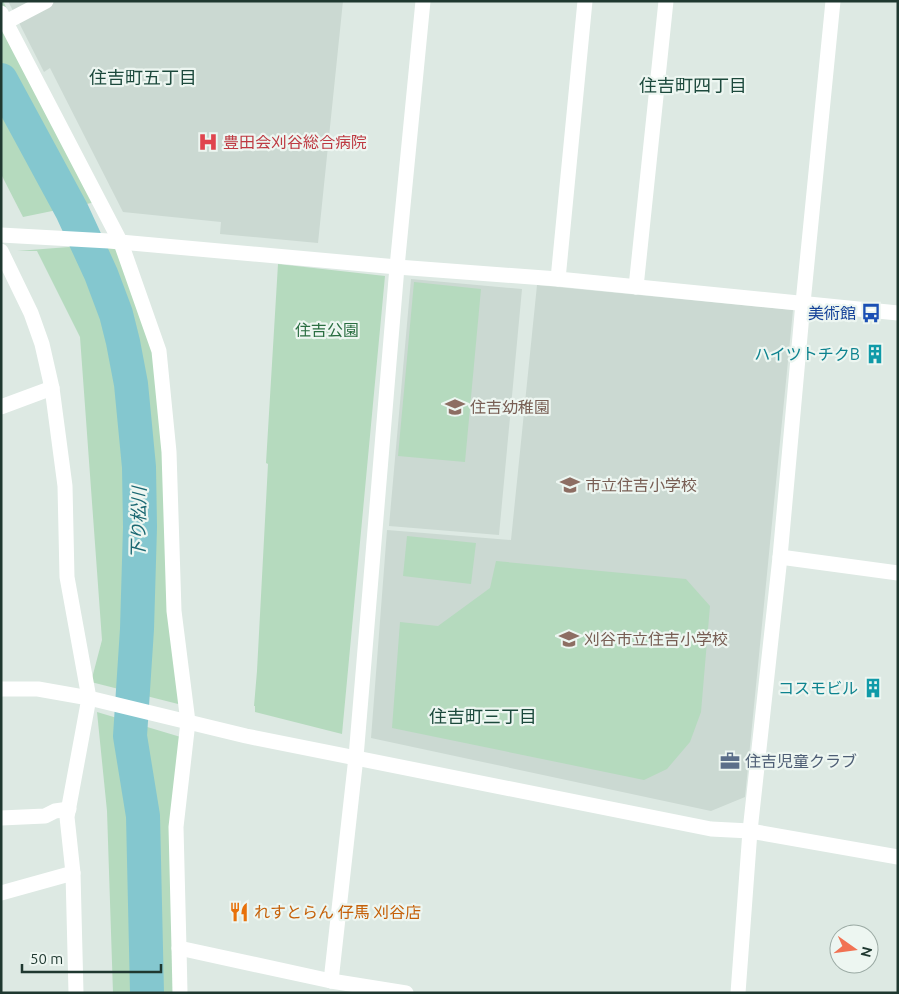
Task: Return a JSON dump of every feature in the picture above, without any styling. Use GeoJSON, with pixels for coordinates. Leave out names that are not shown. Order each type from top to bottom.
{"type":"FeatureCollection","features":[{"type":"Feature","properties":{"kind":"street"},"geometry":{"type":"LineString","coordinates":[[46,1],[4,17],[115,242],[159,351],[169,452],[174,611],[188,722],[176,826],[180,993]]}},
{"type":"Feature","properties":{"kind":"street"},"geometry":{"type":"LineString","coordinates":[[331,981],[356,757],[397,267],[423,1]]}},
{"type":"Feature","properties":{"kind":"street"},"geometry":{"type":"LineString","coordinates":[[558,279],[585,1]]}},
{"type":"Feature","properties":{"kind":"street"},"geometry":{"type":"LineString","coordinates":[[636,287],[666,1]]}},
{"type":"Feature","properties":{"kind":"street"},"geometry":{"type":"LineString","coordinates":[[738,993],[750,830],[780,557],[833,1]]}},
{"type":"Feature","properties":{"kind":"street"},"geometry":{"type":"LineString","coordinates":[[1,235],[115,242],[558,279],[898,313]]}},
{"type":"Feature","properties":{"kind":"street"},"geometry":{"type":"LineString","coordinates":[[1,251],[31,313],[42,344],[52,388],[65,486],[67,577],[93,699],[67,817],[73,873],[76,993]]}},
{"type":"Feature","properties":{"kind":"street"},"geometry":{"type":"LineString","coordinates":[[1,407],[52,388]]}},
{"type":"Feature","properties":{"kind":"street"},"geometry":{"type":"LineString","coordinates":[[780,557],[898,573]]}},
{"type":"Feature","properties":{"kind":"street"},"geometry":{"type":"LineString","coordinates":[[1,689],[38,689],[93,699],[246,736],[711,829],[750,830],[898,857]]}},
{"type":"Feature","properties":{"kind":"street"},"geometry":{"type":"LineString","coordinates":[[1,818],[44,816],[68,809]]}},
{"type":"Feature","properties":{"kind":"street"},"geometry":{"type":"LineString","coordinates":[[1,893],[73,873]]}},
{"type":"Feature","properties":{"kind":"street"},"geometry":{"type":"LineString","coordinates":[[179,948],[379,991],[406,993]]}},
{"type":"Feature","properties":{"kind":"shaded area","name":"豊田会刈谷総合病院"},"geometry":{"type":"Polygon","coordinates":[[[8,1],[343,1],[318,243],[220,234],[221,222],[123,212],[50,68],[44,72],[8,1]]]}},
{"type":"Feature","properties":{"kind":"shaded area","name":"住吉幼稚園"},"geometry":{"type":"Polygon","coordinates":[[[411,279],[522,289],[499,535],[389,526],[411,279]]]}},
{"type":"Feature","properties":{"kind":"shaded area","name":"刈谷市立住吉小学校"},"geometry":{"type":"Polygon","coordinates":[[[537,285],[793,310],[745,797],[711,811],[371,738],[387,530],[511,540],[537,285]]]}},
{"type":"Feature","properties":{"kind":"green space"},"geometry":{"type":"Polygon","coordinates":[[[1,1],[3,1],[101,201],[23,217],[1,174],[1,1]]]}},
{"type":"Feature","properties":{"kind":"green space"},"geometry":{"type":"Polygon","coordinates":[[[121,243],[159,351],[186,706],[91,682],[102,640],[80,337],[37,251],[17,251],[121,243]]]}},
{"type":"Feature","properties":{"kind":"green space","name":"住吉公園"},"geometry":{"type":"Polygon","coordinates":[[[278,264],[385,276],[342,734],[255,712],[254,706],[278,264]]]}},
{"type":"Feature","properties":{"kind":"green space"},"geometry":{"type":"Polygon","coordinates":[[[414,282],[481,289],[465,462],[398,456],[414,282]]]}},
{"type":"Feature","properties":{"kind":"green space"},"geometry":{"type":"Polygon","coordinates":[[[407,536],[476,543],[471,584],[403,576],[407,536]]]}},
{"type":"Feature","properties":{"kind":"green space"},"geometry":{"type":"Polygon","coordinates":[[[496,561],[686,579],[710,606],[701,712],[690,742],[667,769],[644,780],[392,728],[400,622],[438,626],[490,588],[496,561]]]}},
{"type":"Feature","properties":{"kind":"green space"},"geometry":{"type":"Polygon","coordinates":[[[97,712],[184,738],[180,993],[113,993],[107,811],[97,712]]]}},
{"type":"Feature","properties":{"kind":"waterway","name":"下り松川"},"geometry":{"type":"LineString","coordinates":[[1,80],[72,211],[101,274],[116,314],[131,384],[139,467],[140,527],[137,629],[130,736],[143,816],[147,993]]}},
{"type":"Feature","properties":{"kind":"place","name":"豊田会刈谷総合病院"},"geometry":{"type":"Point","coordinates":[208,142]}},
{"type":"Feature","properties":{"kind":"place","name":"美術館"},"geometry":{"type":"Point","coordinates":[871,313]}},
{"type":"Feature","properties":{"kind":"place","name":"ハイツトチクB"},"geometry":{"type":"Point","coordinates":[875,354]}},
{"type":"Feature","properties":{"kind":"place","name":"住吉幼稚園"},"geometry":{"type":"Point","coordinates":[455,407]}},
{"type":"Feature","properties":{"kind":"place","name":"市立住吉小学校"},"geometry":{"type":"Point","coordinates":[570,485]}},
{"type":"Feature","properties":{"kind":"place","name":"刈谷市立住吉小学校"},"geometry":{"type":"Point","coordinates":[569,639]}},
{"type":"Feature","properties":{"kind":"place","name":"コスモビル"},"geometry":{"type":"Point","coordinates":[873,688]}},
{"type":"Feature","properties":{"kind":"place","name":"住吉児童クラブ"},"geometry":{"type":"Point","coordinates":[730,761]}},
{"type":"Feature","properties":{"kind":"place","name":"れすとらん 仔馬 刈谷店"},"geometry":{"type":"Point","coordinates":[239,912]}},
{"type":"Feature","properties":{"kind":"district","name":"住吉町五丁目"},"geometry":{"type":"Point","coordinates":[143,78]}},
{"type":"Feature","properties":{"kind":"district","name":"住吉町四丁目"},"geometry":{"type":"Point","coordinates":[693,86]}},
{"type":"Feature","properties":{"kind":"district","name":"住吉町三丁目"},"geometry":{"type":"Point","coordinates":[483,717]}}]}
